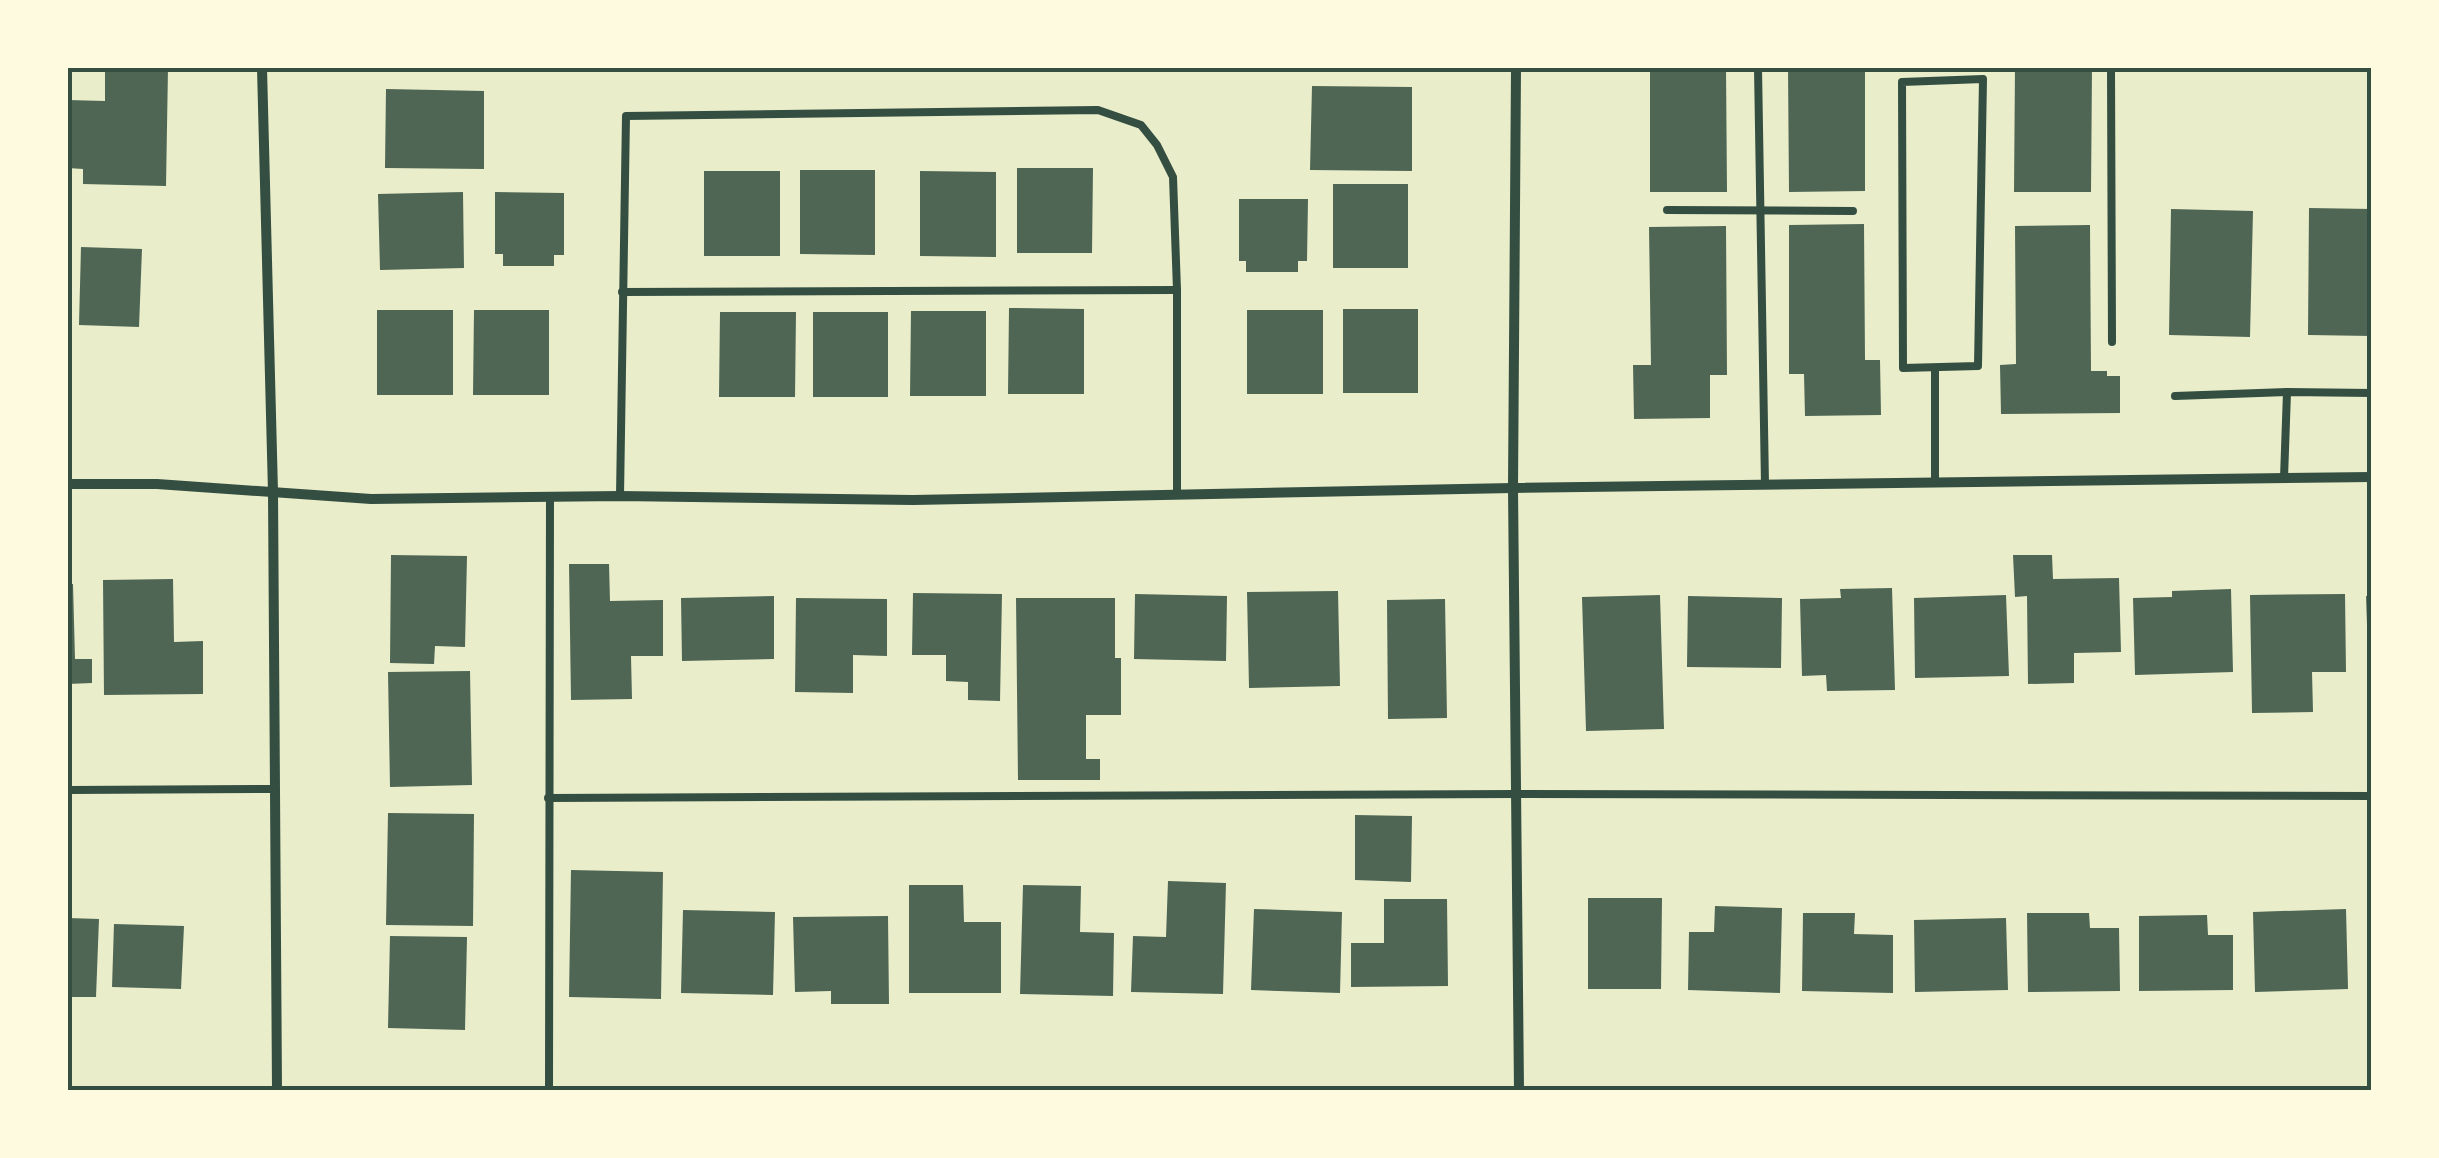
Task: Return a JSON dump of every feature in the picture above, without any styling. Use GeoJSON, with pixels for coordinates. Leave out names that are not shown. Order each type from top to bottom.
{"type":"FeatureCollection","features":[{"type":"Feature","properties":{"kind":"street"},"geometry":{"type":"LineString","coordinates":[[262,68],[273,492],[277,1090]]}},
{"type":"Feature","properties":{"kind":"street"},"geometry":{"type":"LineString","coordinates":[[1516,68],[1513,488],[1518,1090]]}},
{"type":"Feature","properties":{"kind":"street"},"geometry":{"type":"LineString","coordinates":[[68,484],[158,484],[371,499],[620,496],[913,500],[2372,477]]}},
{"type":"Feature","properties":{"kind":"lane"},"geometry":{"type":"LineString","coordinates":[[1758,68],[1764,485]]}},
{"type":"Feature","properties":{"kind":"lane"},"geometry":{"type":"LineString","coordinates":[[2111,68],[2112,342]]}},
{"type":"Feature","properties":{"kind":"lane"},"geometry":{"type":"LineString","coordinates":[[1983,79],[1978,366],[1935,368],[1903,368],[1902,82],[1983,79]]}},
{"type":"Feature","properties":{"kind":"lane"},"geometry":{"type":"LineString","coordinates":[[620,496],[626,116],[1098,110],[1141,125],[1157,144],[1173,177],[1177,495]]}},
{"type":"Feature","properties":{"kind":"lane"},"geometry":{"type":"LineString","coordinates":[[1667,210],[1853,211]]}},
{"type":"Feature","properties":{"kind":"lane"},"geometry":{"type":"LineString","coordinates":[[622,292],[1177,290]]}},
{"type":"Feature","properties":{"kind":"lane"},"geometry":{"type":"LineString","coordinates":[[1934,483],[1935,368]]}},
{"type":"Feature","properties":{"kind":"lane"},"geometry":{"type":"LineString","coordinates":[[2284,478],[2288,392]]}},
{"type":"Feature","properties":{"kind":"lane"},"geometry":{"type":"LineString","coordinates":[[2175,396],[2372,394]]}},
{"type":"Feature","properties":{"kind":"lane"},"geometry":{"type":"LineString","coordinates":[[550,496],[550,1090]]}},
{"type":"Feature","properties":{"kind":"lane"},"geometry":{"type":"LineString","coordinates":[[68,790],[275,789]]}},
{"type":"Feature","properties":{"kind":"lane"},"geometry":{"type":"LineString","coordinates":[[548,798],[2372,796]]}},
{"type":"Feature","properties":{"kind":"building"},"geometry":{"type":"Polygon","coordinates":[[[105,68],[168,68],[166,186],[83,184],[83,169],[68,168],[68,100],[105,101],[105,68]]]}},
{"type":"Feature","properties":{"kind":"building"},"geometry":{"type":"Polygon","coordinates":[[[1650,68],[1726,68],[1727,192],[1650,192],[1650,68]]]}},
{"type":"Feature","properties":{"kind":"building"},"geometry":{"type":"Polygon","coordinates":[[[1788,68],[1865,68],[1865,191],[1789,192],[1788,68]]]}},
{"type":"Feature","properties":{"kind":"building"},"geometry":{"type":"Polygon","coordinates":[[[2015,68],[2092,68],[2091,192],[2014,192],[2015,68]]]}},
{"type":"Feature","properties":{"kind":"building"},"geometry":{"type":"Polygon","coordinates":[[[1312,86],[1412,87],[1412,171],[1310,170],[1312,86]]]}},
{"type":"Feature","properties":{"kind":"building"},"geometry":{"type":"Polygon","coordinates":[[[386,89],[484,91],[484,169],[385,168],[386,89]]]}},
{"type":"Feature","properties":{"kind":"building"},"geometry":{"type":"Polygon","coordinates":[[[1017,168],[1093,168],[1092,253],[1017,253],[1017,168]]]}},
{"type":"Feature","properties":{"kind":"building"},"geometry":{"type":"Polygon","coordinates":[[[800,170],[875,170],[875,255],[800,254],[800,170]]]}},
{"type":"Feature","properties":{"kind":"building"},"geometry":{"type":"Polygon","coordinates":[[[704,171],[780,171],[780,256],[704,256],[704,171]]]}},
{"type":"Feature","properties":{"kind":"building"},"geometry":{"type":"Polygon","coordinates":[[[920,171],[996,172],[996,257],[920,256],[920,171]]]}},
{"type":"Feature","properties":{"kind":"building"},"geometry":{"type":"Polygon","coordinates":[[[1333,184],[1408,184],[1408,268],[1333,268],[1333,184]]]}},
{"type":"Feature","properties":{"kind":"building"},"geometry":{"type":"Polygon","coordinates":[[[463,192],[464,268],[380,270],[378,194],[463,192]]]}},
{"type":"Feature","properties":{"kind":"building"},"geometry":{"type":"Polygon","coordinates":[[[495,192],[564,193],[564,255],[554,255],[554,266],[503,266],[503,254],[495,254],[495,192]]]}},
{"type":"Feature","properties":{"kind":"building"},"geometry":{"type":"Polygon","coordinates":[[[1239,199],[1308,199],[1307,261],[1298,261],[1298,272],[1246,272],[1246,261],[1239,261],[1239,199]]]}},
{"type":"Feature","properties":{"kind":"building"},"geometry":{"type":"Polygon","coordinates":[[[2309,208],[2372,209],[2372,336],[2308,335],[2309,208]]]}},
{"type":"Feature","properties":{"kind":"building"},"geometry":{"type":"Polygon","coordinates":[[[2171,209],[2253,211],[2250,337],[2169,335],[2171,209]]]}},
{"type":"Feature","properties":{"kind":"building"},"geometry":{"type":"Polygon","coordinates":[[[1864,224],[1865,360],[1880,360],[1881,415],[1805,416],[1804,374],[1789,374],[1789,225],[1864,224]]]}},
{"type":"Feature","properties":{"kind":"building"},"geometry":{"type":"Polygon","coordinates":[[[2090,225],[2091,371],[2120,376],[2120,413],[2001,414],[2000,365],[2016,364],[2015,226],[2090,225]]]}},
{"type":"Feature","properties":{"kind":"building"},"geometry":{"type":"Polygon","coordinates":[[[1726,226],[1727,375],[1710,375],[1710,418],[1634,419],[1633,365],[1651,365],[1649,227],[1726,226]]]}},
{"type":"Feature","properties":{"kind":"building"},"geometry":{"type":"Polygon","coordinates":[[[81,247],[142,249],[139,327],[79,325],[81,247]]]}},
{"type":"Feature","properties":{"kind":"building"},"geometry":{"type":"Polygon","coordinates":[[[1009,308],[1084,309],[1084,394],[1008,394],[1009,308]]]}},
{"type":"Feature","properties":{"kind":"building"},"geometry":{"type":"Polygon","coordinates":[[[1343,309],[1418,309],[1418,393],[1343,393],[1343,309]]]}},
{"type":"Feature","properties":{"kind":"building"},"geometry":{"type":"Polygon","coordinates":[[[377,310],[453,310],[453,395],[377,395],[377,310]]]}},
{"type":"Feature","properties":{"kind":"building"},"geometry":{"type":"Polygon","coordinates":[[[474,310],[549,310],[549,395],[473,395],[474,310]]]}},
{"type":"Feature","properties":{"kind":"building"},"geometry":{"type":"Polygon","coordinates":[[[1247,310],[1323,310],[1323,394],[1247,394],[1247,310]]]}},
{"type":"Feature","properties":{"kind":"building"},"geometry":{"type":"Polygon","coordinates":[[[911,311],[986,311],[986,396],[910,396],[911,311]]]}},
{"type":"Feature","properties":{"kind":"building"},"geometry":{"type":"Polygon","coordinates":[[[720,312],[796,312],[795,397],[719,397],[720,312]]]}},
{"type":"Feature","properties":{"kind":"building"},"geometry":{"type":"Polygon","coordinates":[[[813,312],[888,312],[888,397],[813,397],[813,312]]]}},
{"type":"Feature","properties":{"kind":"building"},"geometry":{"type":"Polygon","coordinates":[[[391,555],[467,556],[465,647],[435,646],[434,664],[390,663],[391,555]]]}},
{"type":"Feature","properties":{"kind":"building"},"geometry":{"type":"Polygon","coordinates":[[[2013,555],[2052,555],[2053,579],[2119,578],[2121,652],[2074,653],[2074,683],[2028,684],[2027,596],[2015,597],[2013,555]]]}},
{"type":"Feature","properties":{"kind":"building"},"geometry":{"type":"Polygon","coordinates":[[[569,564],[609,564],[610,601],[663,600],[663,656],[631,656],[632,699],[571,700],[569,564]]]}},
{"type":"Feature","properties":{"kind":"building"},"geometry":{"type":"Polygon","coordinates":[[[173,579],[174,642],[203,641],[203,694],[104,695],[103,580],[173,579]]]}},
{"type":"Feature","properties":{"kind":"building"},"geometry":{"type":"Polygon","coordinates":[[[68,584],[73,584],[75,659],[92,659],[92,683],[68,684],[68,584]]]}},
{"type":"Feature","properties":{"kind":"building"},"geometry":{"type":"Polygon","coordinates":[[[1892,588],[1895,690],[1827,691],[1826,675],[1802,676],[1800,599],[1841,598],[1840,589],[1892,588]]]}},
{"type":"Feature","properties":{"kind":"building"},"geometry":{"type":"Polygon","coordinates":[[[2231,589],[2233,672],[2135,675],[2133,598],[2172,597],[2172,591],[2231,589]]]}},
{"type":"Feature","properties":{"kind":"building"},"geometry":{"type":"Polygon","coordinates":[[[1338,591],[1340,686],[1249,688],[1247,592],[1338,591]]]}},
{"type":"Feature","properties":{"kind":"building"},"geometry":{"type":"Polygon","coordinates":[[[913,593],[1002,594],[1000,701],[968,700],[968,682],[946,681],[946,655],[912,655],[913,593]]]}},
{"type":"Feature","properties":{"kind":"building"},"geometry":{"type":"Polygon","coordinates":[[[1135,594],[1227,596],[1226,661],[1134,659],[1135,594]]]}},
{"type":"Feature","properties":{"kind":"building"},"geometry":{"type":"Polygon","coordinates":[[[2345,594],[2346,672],[2312,672],[2313,712],[2252,713],[2250,595],[2345,594]]]}},
{"type":"Feature","properties":{"kind":"building"},"geometry":{"type":"Polygon","coordinates":[[[1660,595],[1664,729],[1586,731],[1582,597],[1660,595]]]}},
{"type":"Feature","properties":{"kind":"building"},"geometry":{"type":"Polygon","coordinates":[[[2006,595],[2009,676],[1915,678],[1914,598],[2006,595]]]}},
{"type":"Feature","properties":{"kind":"building"},"geometry":{"type":"Polygon","coordinates":[[[774,596],[774,659],[682,661],[681,598],[774,596]]]}},
{"type":"Feature","properties":{"kind":"building"},"geometry":{"type":"Polygon","coordinates":[[[1688,596],[1782,598],[1781,668],[1687,667],[1688,596]]]}},
{"type":"Feature","properties":{"kind":"building"},"geometry":{"type":"Polygon","coordinates":[[[2366,596],[2372,596],[2372,652],[2368,652],[2366,596]]]}},
{"type":"Feature","properties":{"kind":"building"},"geometry":{"type":"Polygon","coordinates":[[[796,598],[887,599],[887,656],[853,655],[853,693],[795,692],[796,598]]]}},
{"type":"Feature","properties":{"kind":"building"},"geometry":{"type":"Polygon","coordinates":[[[1016,598],[1115,598],[1115,658],[1121,658],[1121,715],[1086,715],[1086,759],[1100,759],[1100,780],[1018,780],[1016,598]]]}},
{"type":"Feature","properties":{"kind":"building"},"geometry":{"type":"Polygon","coordinates":[[[1445,599],[1447,718],[1388,719],[1387,600],[1445,599]]]}},
{"type":"Feature","properties":{"kind":"building"},"geometry":{"type":"Polygon","coordinates":[[[470,671],[472,785],[390,787],[388,672],[470,671]]]}},
{"type":"Feature","properties":{"kind":"building"},"geometry":{"type":"Polygon","coordinates":[[[388,813],[474,814],[473,926],[386,925],[388,813]]]}},
{"type":"Feature","properties":{"kind":"building"},"geometry":{"type":"Polygon","coordinates":[[[1355,815],[1412,816],[1411,882],[1355,880],[1355,815]]]}},
{"type":"Feature","properties":{"kind":"building"},"geometry":{"type":"Polygon","coordinates":[[[571,870],[663,872],[661,999],[569,997],[571,870]]]}},
{"type":"Feature","properties":{"kind":"building"},"geometry":{"type":"Polygon","coordinates":[[[1168,881],[1226,883],[1223,994],[1131,992],[1133,936],[1166,937],[1168,881]]]}},
{"type":"Feature","properties":{"kind":"building"},"geometry":{"type":"Polygon","coordinates":[[[909,885],[963,885],[964,922],[1001,922],[1001,993],[909,993],[909,885]]]}},
{"type":"Feature","properties":{"kind":"building"},"geometry":{"type":"Polygon","coordinates":[[[1023,885],[1081,886],[1080,932],[1114,933],[1113,996],[1020,994],[1023,885]]]}},
{"type":"Feature","properties":{"kind":"building"},"geometry":{"type":"Polygon","coordinates":[[[1588,898],[1662,898],[1661,989],[1588,989],[1588,898]]]}},
{"type":"Feature","properties":{"kind":"building"},"geometry":{"type":"Polygon","coordinates":[[[1384,899],[1447,899],[1448,986],[1351,987],[1351,943],[1384,943],[1384,899]]]}},
{"type":"Feature","properties":{"kind":"building"},"geometry":{"type":"Polygon","coordinates":[[[1715,906],[1782,908],[1780,993],[1688,990],[1689,932],[1714,932],[1715,906]]]}},
{"type":"Feature","properties":{"kind":"building"},"geometry":{"type":"Polygon","coordinates":[[[1254,909],[1342,912],[1340,993],[1251,990],[1254,909]]]}},
{"type":"Feature","properties":{"kind":"building"},"geometry":{"type":"Polygon","coordinates":[[[2346,909],[2348,989],[2255,992],[2253,912],[2346,909]]]}},
{"type":"Feature","properties":{"kind":"building"},"geometry":{"type":"Polygon","coordinates":[[[683,910],[775,912],[773,995],[681,993],[683,910]]]}},
{"type":"Feature","properties":{"kind":"building"},"geometry":{"type":"Polygon","coordinates":[[[1803,913],[1855,913],[1854,934],[1893,935],[1893,993],[1802,991],[1803,913]]]}},
{"type":"Feature","properties":{"kind":"building"},"geometry":{"type":"Polygon","coordinates":[[[2027,913],[2089,913],[2090,928],[2119,928],[2120,991],[2028,992],[2027,913]]]}},
{"type":"Feature","properties":{"kind":"building"},"geometry":{"type":"Polygon","coordinates":[[[2207,915],[2208,935],[2233,935],[2233,990],[2139,991],[2139,916],[2207,915]]]}},
{"type":"Feature","properties":{"kind":"building"},"geometry":{"type":"Polygon","coordinates":[[[888,916],[889,1004],[831,1004],[831,991],[795,992],[793,917],[888,916]]]}},
{"type":"Feature","properties":{"kind":"building"},"geometry":{"type":"Polygon","coordinates":[[[68,918],[99,919],[96,997],[68,997],[68,918]]]}},
{"type":"Feature","properties":{"kind":"building"},"geometry":{"type":"Polygon","coordinates":[[[2006,918],[2008,990],[1915,992],[1914,920],[2006,918]]]}},
{"type":"Feature","properties":{"kind":"building"},"geometry":{"type":"Polygon","coordinates":[[[114,924],[184,926],[181,989],[112,987],[114,924]]]}},
{"type":"Feature","properties":{"kind":"building"},"geometry":{"type":"Polygon","coordinates":[[[390,936],[467,937],[465,1030],[388,1028],[390,936]]]}}]}
